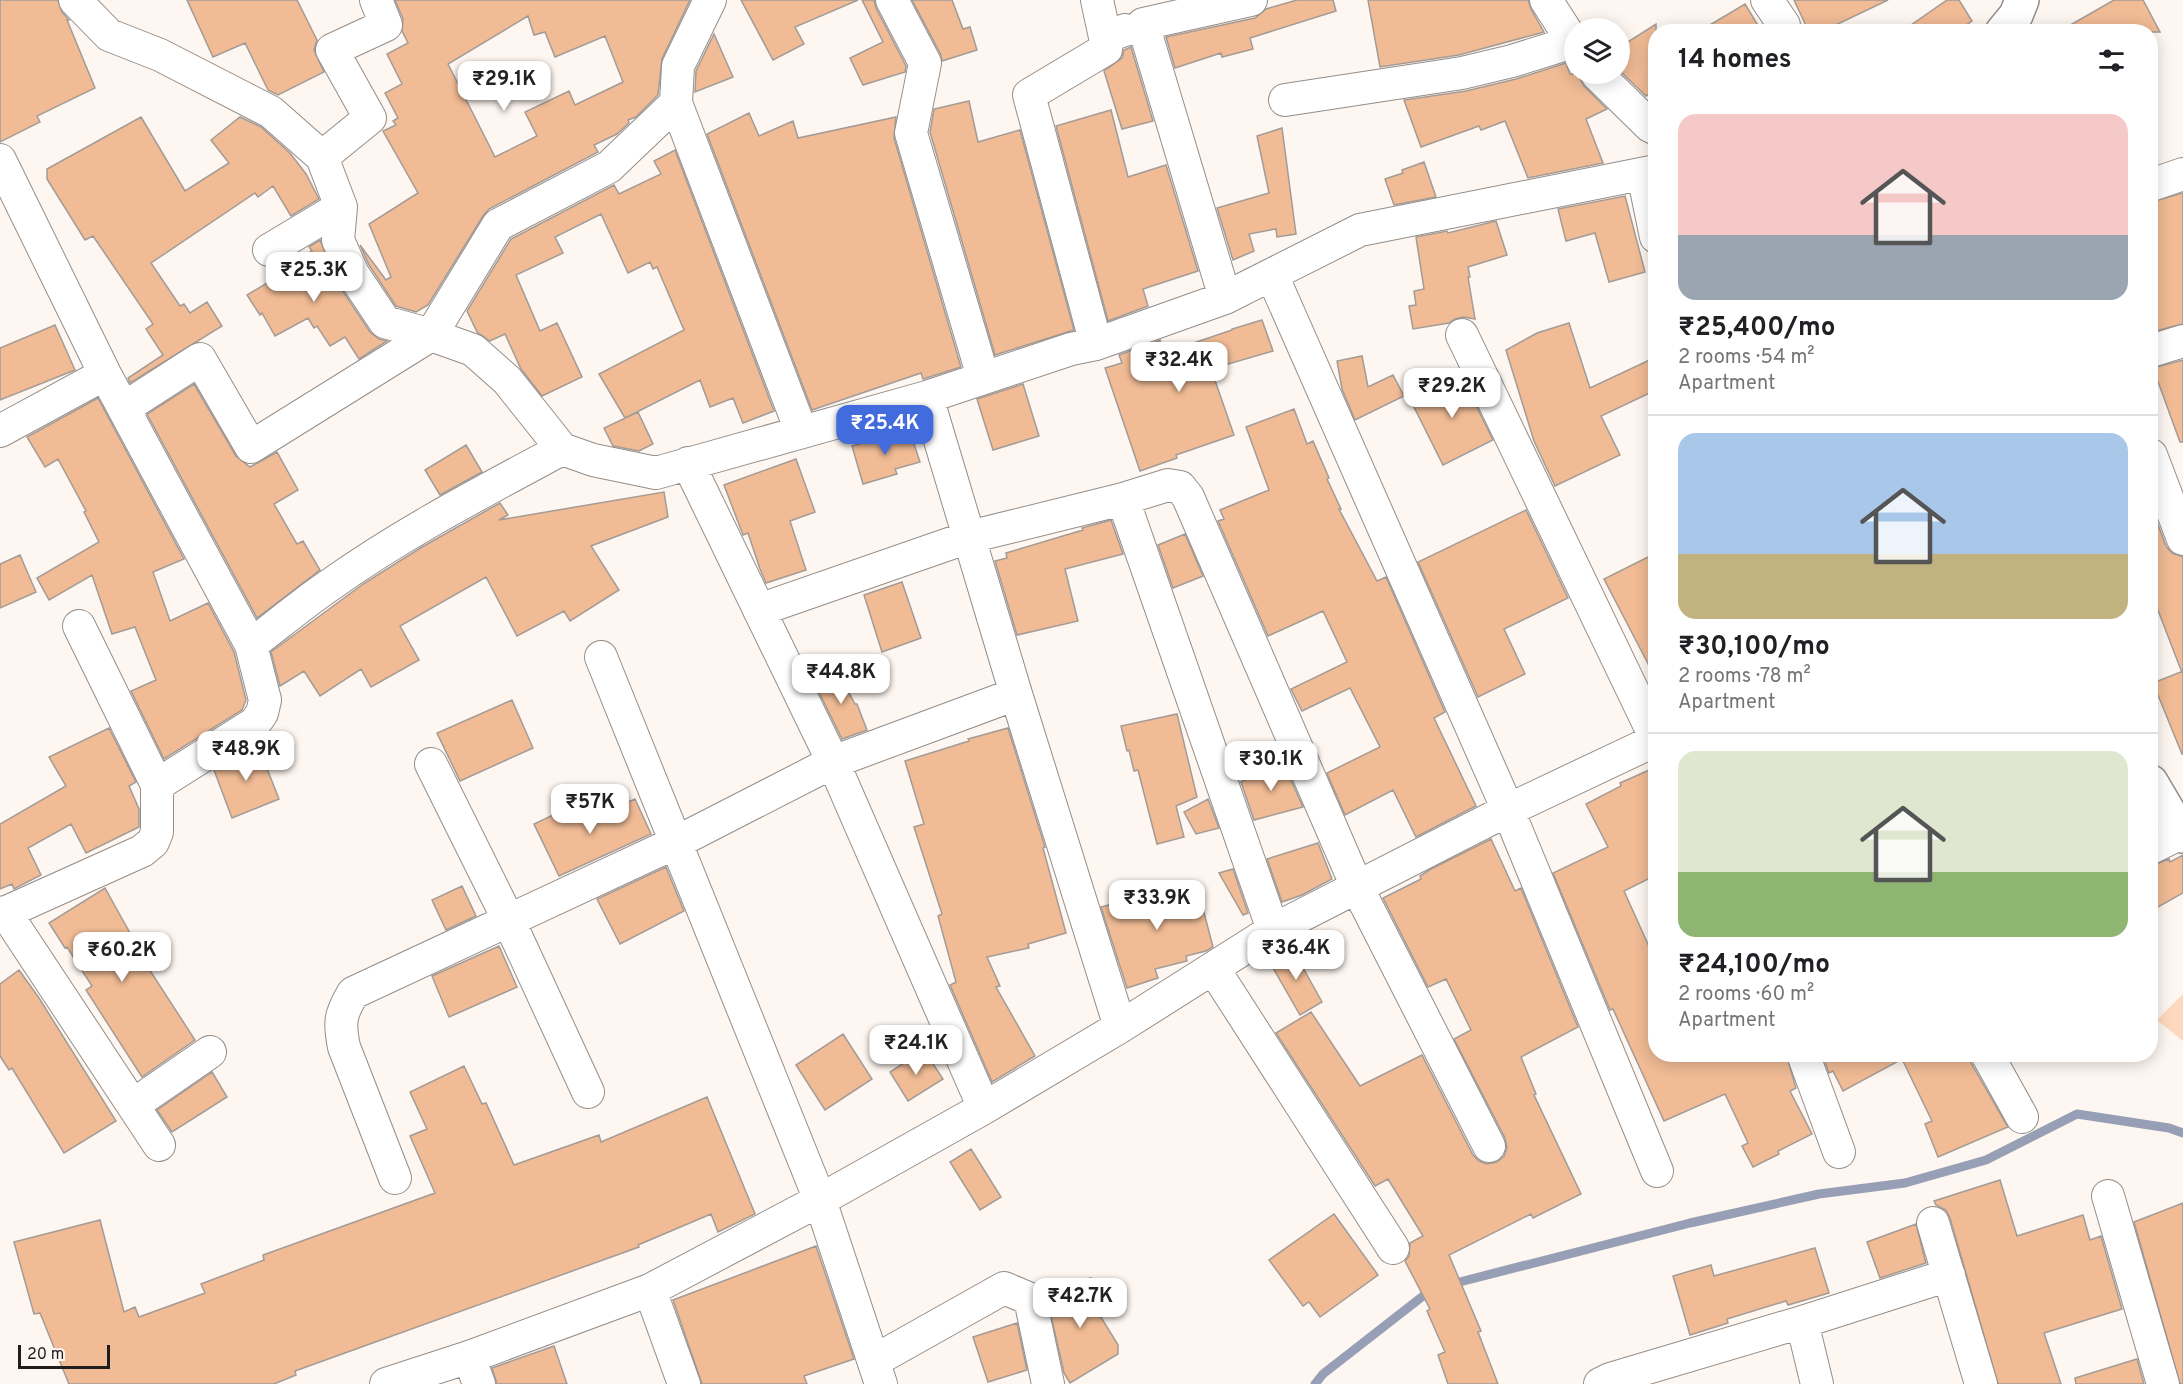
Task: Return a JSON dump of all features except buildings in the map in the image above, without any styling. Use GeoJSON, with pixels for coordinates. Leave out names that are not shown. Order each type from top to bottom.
{"type":"FeatureCollection","features":[{"type":"Feature","properties":{"kind":"main road"},"geometry":{"type":"LineString","coordinates":[[2008,24],[2016,15],[2022,0]]}},
{"type":"Feature","properties":{"kind":"main road"},"geometry":{"type":"LineString","coordinates":[[2158,794],[2182,834]]}},
{"type":"Feature","properties":{"kind":"street"},"geometry":{"type":"LineString","coordinates":[[75,0],[109,35],[160,55],[271,112],[322,157],[341,207],[338,240],[353,274],[385,322],[473,350],[507,380],[562,449],[593,460],[656,473],[927,397],[1071,349],[1096,344],[1225,298],[1360,230],[1648,173]]}},
{"type":"Feature","properties":{"kind":"street"},"geometry":{"type":"LineString","coordinates":[[322,157],[370,118],[332,50],[386,25],[376,0]]}},
{"type":"Feature","properties":{"kind":"street"},"geometry":{"type":"LineString","coordinates":[[710,0],[678,66],[676,103],[801,431]]}},
{"type":"Feature","properties":{"kind":"street"},"geometry":{"type":"LineString","coordinates":[[892,0],[925,63],[911,134],[983,377]]}},
{"type":"Feature","properties":{"kind":"street"},"geometry":{"type":"LineString","coordinates":[[1096,344],[1029,95],[1106,49],[1097,0]]}},
{"type":"Feature","properties":{"kind":"street"},"geometry":{"type":"LineString","coordinates":[[1105,37],[1143,24],[1251,0]]}},
{"type":"Feature","properties":{"kind":"street"},"geometry":{"type":"LineString","coordinates":[[1546,0],[1564,28]]}},
{"type":"Feature","properties":{"kind":"street"},"geometry":{"type":"LineString","coordinates":[[1143,24],[1225,298]]}},
{"type":"Feature","properties":{"kind":"street"},"geometry":{"type":"LineString","coordinates":[[1285,100],[1462,73],[1564,46]]}},
{"type":"Feature","properties":{"kind":"street"},"geometry":{"type":"LineString","coordinates":[[1607,84],[1648,124]]}},
{"type":"Feature","properties":{"kind":"street"},"geometry":{"type":"LineString","coordinates":[[124,408],[200,359],[251,447],[431,335],[498,225],[609,167],[676,103]]}},
{"type":"Feature","properties":{"kind":"street"},"geometry":{"type":"LineString","coordinates":[[0,160],[105,375],[251,645],[265,700],[262,713],[255,723],[157,785]]}},
{"type":"Feature","properties":{"kind":"street"},"geometry":{"type":"LineString","coordinates":[[2158,183],[2183,174]]}},
{"type":"Feature","properties":{"kind":"street"},"geometry":{"type":"LineString","coordinates":[[269,250],[341,207]]}},
{"type":"Feature","properties":{"kind":"street"},"geometry":{"type":"LineString","coordinates":[[1272,275],[1508,810],[1657,1171]]}},
{"type":"Feature","properties":{"kind":"street"},"geometry":{"type":"LineString","coordinates":[[1462,335],[1648,723]]}},
{"type":"Feature","properties":{"kind":"street"},"geometry":{"type":"LineString","coordinates":[[2158,349],[2183,341]]}},
{"type":"Feature","properties":{"kind":"street"},"geometry":{"type":"LineString","coordinates":[[0,431],[105,375]]}},
{"type":"Feature","properties":{"kind":"street"},"geometry":{"type":"LineString","coordinates":[[927,397],[1016,694],[1120,1027]]}},
{"type":"Feature","properties":{"kind":"street"},"geometry":{"type":"LineString","coordinates":[[251,645],[326,587],[396,541],[440,514],[562,449]]}},
{"type":"Feature","properties":{"kind":"street"},"geometry":{"type":"LineString","coordinates":[[688,463],[833,762],[984,1108]]}},
{"type":"Feature","properties":{"kind":"street"},"geometry":{"type":"LineString","coordinates":[[2158,478],[2168,510],[2183,539]]}},
{"type":"Feature","properties":{"kind":"street"},"geometry":{"type":"LineString","coordinates":[[759,610],[969,537],[1123,499],[1167,485],[1180,487],[1188,497],[1357,887],[1489,1146]]}},
{"type":"Feature","properties":{"kind":"street"},"geometry":{"type":"LineString","coordinates":[[1123,499],[1273,930]]}},
{"type":"Feature","properties":{"kind":"street"},"geometry":{"type":"LineString","coordinates":[[80,626],[157,785],[157,832],[153,842],[142,851],[3,914],[159,1145]]}},
{"type":"Feature","properties":{"kind":"street"},"geometry":{"type":"LineString","coordinates":[[601,657],[820,1200],[877,1373],[1004,1288],[1030,1299],[1048,1384]]}},
{"type":"Feature","properties":{"kind":"street"},"geometry":{"type":"LineString","coordinates":[[395,1178],[344,1047],[340,1025],[342,1011],[353,993],[677,842],[833,762],[1016,694]]}},
{"type":"Feature","properties":{"kind":"street"},"geometry":{"type":"LineString","coordinates":[[386,1384],[474,1370],[650,1290],[820,1200],[984,1108],[1120,1027],[1273,930],[1508,810],[1648,744]]}},
{"type":"Feature","properties":{"kind":"street"},"geometry":{"type":"LineString","coordinates":[[431,764],[588,1092]]}},
{"type":"Feature","properties":{"kind":"street"},"geometry":{"type":"LineString","coordinates":[[2158,845],[2182,834]]}},
{"type":"Feature","properties":{"kind":"street"},"geometry":{"type":"LineString","coordinates":[[1213,968],[1393,1248]]}},
{"type":"Feature","properties":{"kind":"street"},"geometry":{"type":"LineString","coordinates":[[133,1105],[210,1052]]}},
{"type":"Feature","properties":{"kind":"street"},"geometry":{"type":"LineString","coordinates":[[1806,1062],[1839,1152]]}},
{"type":"Feature","properties":{"kind":"street"},"geometry":{"type":"LineString","coordinates":[[1991,1062],[2022,1117]]}},
{"type":"Feature","properties":{"kind":"street"},"geometry":{"type":"LineString","coordinates":[[2108,1196],[2163,1384]]}},
{"type":"Feature","properties":{"kind":"street"},"geometry":{"type":"LineString","coordinates":[[1933,1222],[1982,1384]]}},
{"type":"Feature","properties":{"kind":"street"},"geometry":{"type":"LineString","coordinates":[[1607,1382],[1949,1275]]}},
{"type":"Feature","properties":{"kind":"street"},"geometry":{"type":"LineString","coordinates":[[650,1290],[684,1384]]}},
{"type":"Feature","properties":{"kind":"street"},"geometry":{"type":"LineString","coordinates":[[1802,1322],[1817,1384]]}},
{"type":"Feature","properties":{"kind":"shaded area"},"geometry":{"type":"Polygon","coordinates":[[[2183,994],[2183,1041],[2158,1019],[2183,994]]]}},
{"type":"Feature","properties":{"kind":"waterway"},"geometry":{"type":"LineString","coordinates":[[1448,1285],[1690,1223],[1819,1194],[1905,1183],[1986,1160],[2077,1114],[2169,1128],[2183,1133]]}},
{"type":"Feature","properties":{"kind":"waterway"},"geometry":{"type":"LineString","coordinates":[[1315,1384],[1323,1374],[1432,1289]]}}]}
